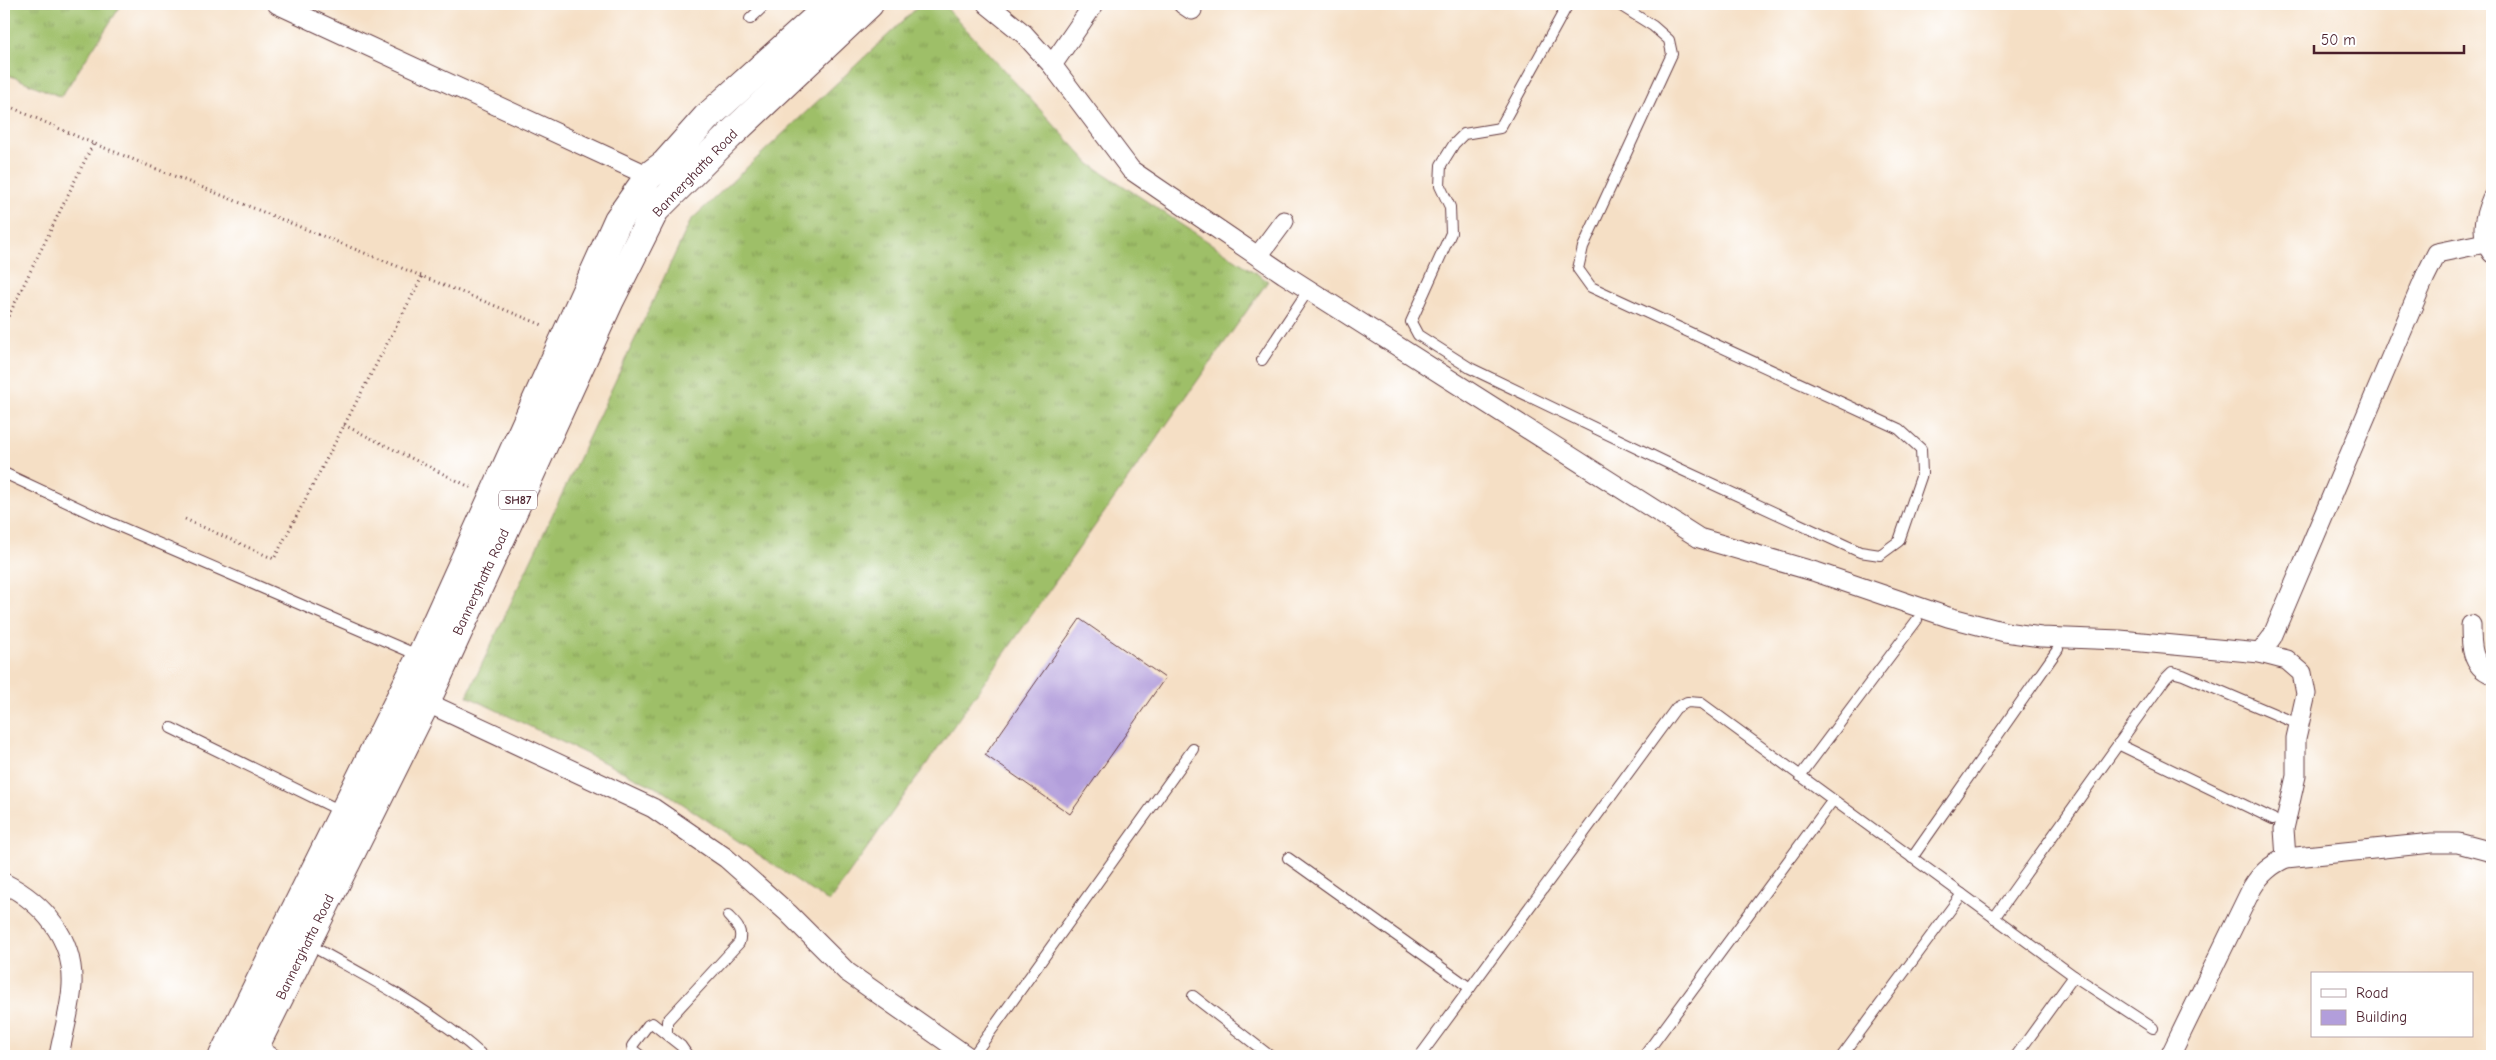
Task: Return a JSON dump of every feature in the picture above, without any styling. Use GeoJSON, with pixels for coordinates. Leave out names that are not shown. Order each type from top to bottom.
{"type":"FeatureCollection","features":[{"type":"Feature","properties":{"kind":"main road","name":"Bannerghatta Road"},"geometry":{"type":"LineString","coordinates":[[223,1056],[344,813],[414,697],[421,656],[494,499],[618,220],[649,176],[665,164],[706,118],[832,4]]}},
{"type":"Feature","properties":{"kind":"main road","name":"Bannerghatta Road"},"geometry":{"type":"LineString","coordinates":[[261,1051],[414,697],[655,210],[729,136],[869,4]]}},
{"type":"Feature","properties":{"kind":"street"},"geometry":{"type":"LineString","coordinates":[[277,4],[649,176]]}},
{"type":"Feature","properties":{"kind":"street"},"geometry":{"type":"LineString","coordinates":[[987,4],[1024,34],[1052,65],[1131,170],[1258,256],[1699,538],[1816,572],[1941,615],[2005,632],[2041,637],[2120,640],[2260,654],[2276,656],[2297,666],[2302,673],[2306,686],[2296,738],[2296,776],[2284,830],[2286,858]]}},
{"type":"Feature","properties":{"kind":"street"},"geometry":{"type":"LineString","coordinates":[[1052,65],[1094,4]]}},
{"type":"Feature","properties":{"kind":"street"},"geometry":{"type":"LineString","coordinates":[[2260,654],[2272,637],[2425,277],[2438,253],[2489,248],[2484,219],[2492,198]]}},
{"type":"Feature","properties":{"kind":"street"},"geometry":{"type":"LineString","coordinates":[[1258,256],[1284,221]]}},
{"type":"Feature","properties":{"kind":"street"},"geometry":{"type":"LineString","coordinates":[[2471,625],[2471,651],[2476,661],[2492,674]]}},
{"type":"Feature","properties":{"kind":"street"},"geometry":{"type":"LineString","coordinates":[[414,697],[653,808],[687,830],[726,858],[774,901],[847,972],[967,1056]]}},
{"type":"Feature","properties":{"kind":"street"},"geometry":{"type":"LineString","coordinates":[[2170,1056],[2252,888],[2261,874],[2275,863],[2286,858],[2432,843],[2458,843],[2492,852]]}},
{"type":"Feature","properties":{"kind":"street"},"geometry":{"type":"LineString","coordinates":[[4,883],[38,905],[64,941],[70,960],[72,985],[59,1056]]}},
{"type":"Feature","properties":{"kind":"lane"},"geometry":{"type":"LineString","coordinates":[[750,19],[766,4]]}},
{"type":"Feature","properties":{"kind":"lane"},"geometry":{"type":"LineString","coordinates":[[1568,4],[1500,128],[1464,134],[1454,144],[1442,165],[1440,186],[1450,207],[1451,234],[1411,322],[1418,335],[1470,368],[1671,465],[1860,552],[1880,555],[1899,541],[1922,474],[1921,449],[1899,429],[1591,287],[1578,269],[1583,247],[1672,54],[1669,40],[1652,26],[1618,4]]}},
{"type":"Feature","properties":{"kind":"lane"},"geometry":{"type":"LineString","coordinates":[[1262,360],[1309,289]]}},
{"type":"Feature","properties":{"kind":"lane"},"geometry":{"type":"LineString","coordinates":[[4,474],[118,526],[421,656]]}},
{"type":"Feature","properties":{"kind":"lane"},"geometry":{"type":"LineString","coordinates":[[1800,776],[1917,620]]}},
{"type":"Feature","properties":{"kind":"lane"},"geometry":{"type":"LineString","coordinates":[[1912,858],[2058,649]]}},
{"type":"Feature","properties":{"kind":"lane"},"geometry":{"type":"LineString","coordinates":[[1994,918],[2165,679],[2172,672],[2291,721]]}},
{"type":"Feature","properties":{"kind":"lane"},"geometry":{"type":"LineString","coordinates":[[1420,1056],[1676,708],[1687,702],[1701,703],[2074,976],[2153,1028]]}},
{"type":"Feature","properties":{"kind":"lane"},"geometry":{"type":"LineString","coordinates":[[171,728],[344,813]]}},
{"type":"Feature","properties":{"kind":"lane"},"geometry":{"type":"LineString","coordinates":[[2118,744],[2273,819]]}},
{"type":"Feature","properties":{"kind":"lane"},"geometry":{"type":"LineString","coordinates":[[973,1056],[1193,749]]}},
{"type":"Feature","properties":{"kind":"lane"},"geometry":{"type":"LineString","coordinates":[[1644,1056],[1833,800]]}},
{"type":"Feature","properties":{"kind":"lane"},"geometry":{"type":"LineString","coordinates":[[1288,858],[1470,988]]}},
{"type":"Feature","properties":{"kind":"lane"},"geometry":{"type":"LineString","coordinates":[[1842,1056],[1962,894]]}},
{"type":"Feature","properties":{"kind":"lane"},"geometry":{"type":"LineString","coordinates":[[667,1035],[667,1021],[739,944],[740,929],[728,916]]}},
{"type":"Feature","properties":{"kind":"lane"},"geometry":{"type":"LineString","coordinates":[[307,943],[399,995],[457,1033],[483,1056]]}},
{"type":"Feature","properties":{"kind":"lane"},"geometry":{"type":"LineString","coordinates":[[2016,1056],[2074,976]]}},
{"type":"Feature","properties":{"kind":"lane"},"geometry":{"type":"LineString","coordinates":[[1193,996],[1270,1056]]}},
{"type":"Feature","properties":{"kind":"lane"},"geometry":{"type":"LineString","coordinates":[[641,1056],[633,1050],[632,1046],[648,1025],[652,1024],[681,1046],[688,1056]]}},
{"type":"Feature","properties":{"kind":"path"},"geometry":{"type":"LineString","coordinates":[[4,104],[94,144],[567,335]]}},
{"type":"Feature","properties":{"kind":"path"},"geometry":{"type":"LineString","coordinates":[[4,325],[94,144]]}},
{"type":"Feature","properties":{"kind":"path"},"geometry":{"type":"LineString","coordinates":[[185,519],[274,559],[422,277]]}},
{"type":"Feature","properties":{"kind":"path"},"geometry":{"type":"LineString","coordinates":[[344,425],[494,499]]}},
{"type":"Feature","properties":{"kind":"green space"},"geometry":{"type":"Polygon","coordinates":[[[4,4],[122,4],[61,97],[4,73],[4,4]]]}},
{"type":"Feature","properties":{"kind":"green space"},"geometry":{"type":"Polygon","coordinates":[[[921,4],[943,4],[1090,164],[1268,281],[829,902],[665,792],[467,696],[691,220],[921,4]]]}},
{"type":"Feature","properties":{"kind":"building"},"geometry":{"type":"Polygon","coordinates":[[[1080,619],[1165,678],[1070,814],[985,755],[1080,619]]]}}]}
